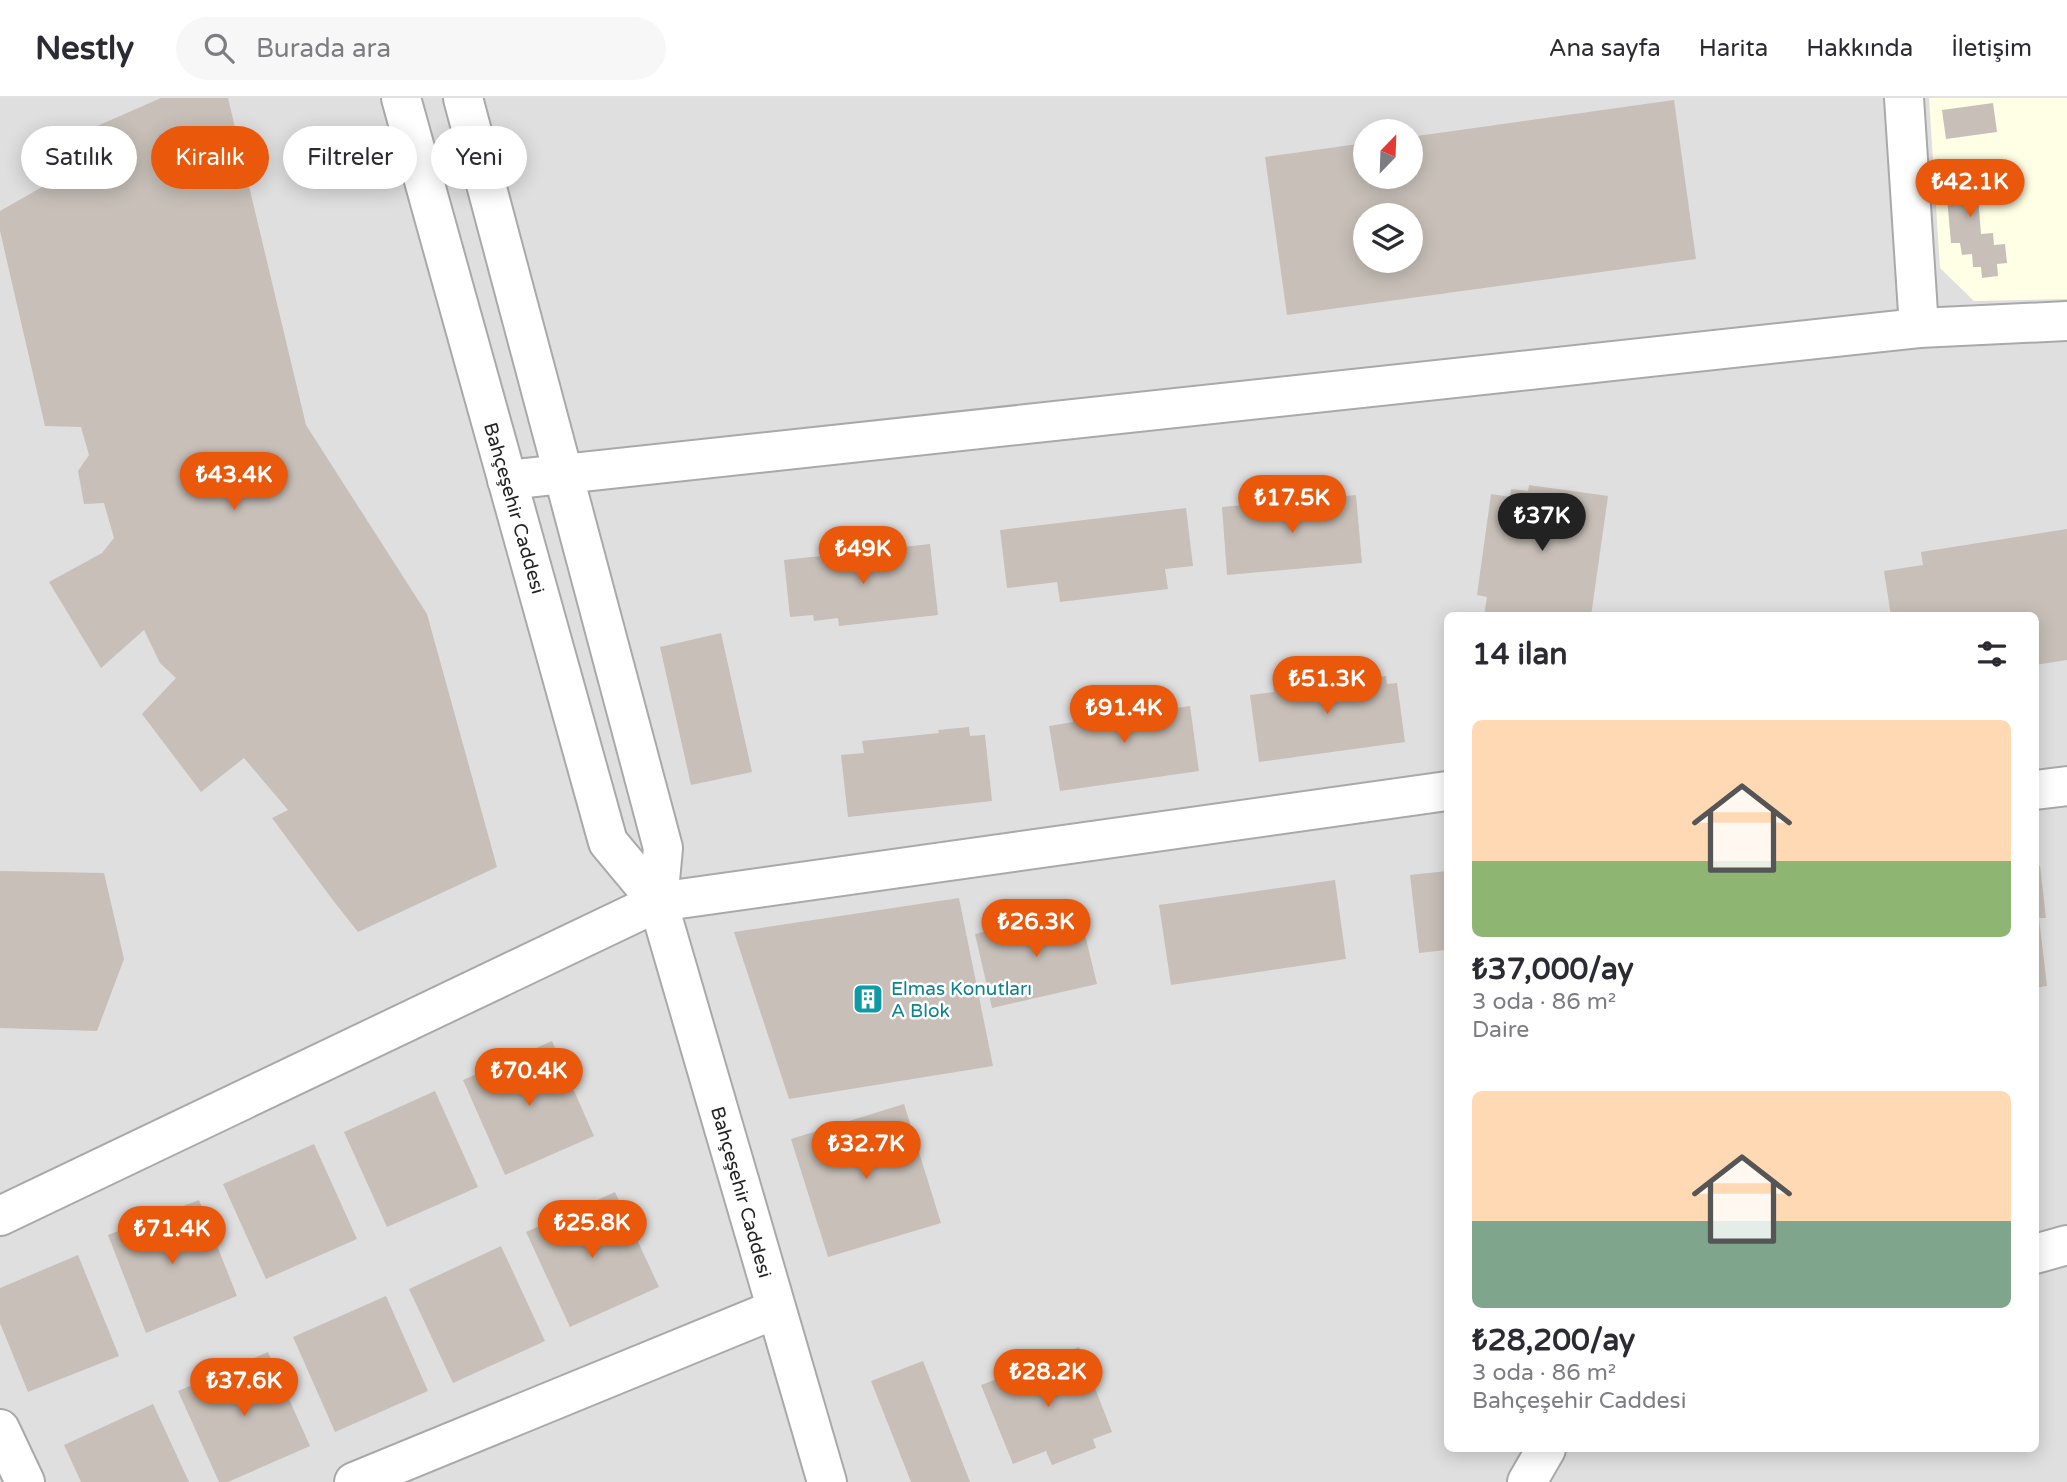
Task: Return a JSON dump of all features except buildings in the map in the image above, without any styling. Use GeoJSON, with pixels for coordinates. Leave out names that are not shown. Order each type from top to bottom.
{"type":"FeatureCollection","features":[{"type":"Feature","properties":{"kind":"street","name":"Bahçeşehir Caddesi"},"geometry":{"type":"LineString","coordinates":[[401,98],[608,842],[658,902]]}},
{"type":"Feature","properties":{"kind":"street","name":"Bahçeşehir Caddesi"},"geometry":{"type":"LineString","coordinates":[[463,98],[663,848],[658,902],[827,1482]]}},
{"type":"Feature","properties":{"kind":"street"},"geometry":{"type":"LineString","coordinates":[[1904,98],[1919,328]]}},
{"type":"Feature","properties":{"kind":"street"},"geometry":{"type":"LineString","coordinates":[[508,480],[1919,328],[2067,321]]}},
{"type":"Feature","properties":{"kind":"street"},"geometry":{"type":"LineString","coordinates":[[2039,790],[2067,786]]}},
{"type":"Feature","properties":{"kind":"street"},"geometry":{"type":"LineString","coordinates":[[0,1216],[658,902],[1444,791]]}},
{"type":"Feature","properties":{"kind":"street"},"geometry":{"type":"LineString","coordinates":[[2039,1253],[2067,1245]]}},
{"type":"Feature","properties":{"kind":"street"},"geometry":{"type":"LineString","coordinates":[[354,1482],[776,1309]]}},
{"type":"Feature","properties":{"kind":"street"},"geometry":{"type":"LineString","coordinates":[[0,1429],[25,1482]]}},
{"type":"Feature","properties":{"kind":"street"},"geometry":{"type":"LineString","coordinates":[[1527,1482],[1544,1452]]}},
{"type":"Feature","properties":{"kind":"shaded area"},"geometry":{"type":"Polygon","coordinates":[[[0,98],[2067,98],[2067,1482],[0,1482],[0,98]]]}},
{"type":"Feature","properties":{"kind":"shaded area"},"geometry":{"type":"Polygon","coordinates":[[[1929,98],[2067,98],[2067,299],[1974,301],[1940,268],[1929,98]]]}},
{"type":"Feature","properties":{"kind":"place","name":"Elmas Konutları A Blok"},"geometry":{"type":"Point","coordinates":[868,999]}}]}
